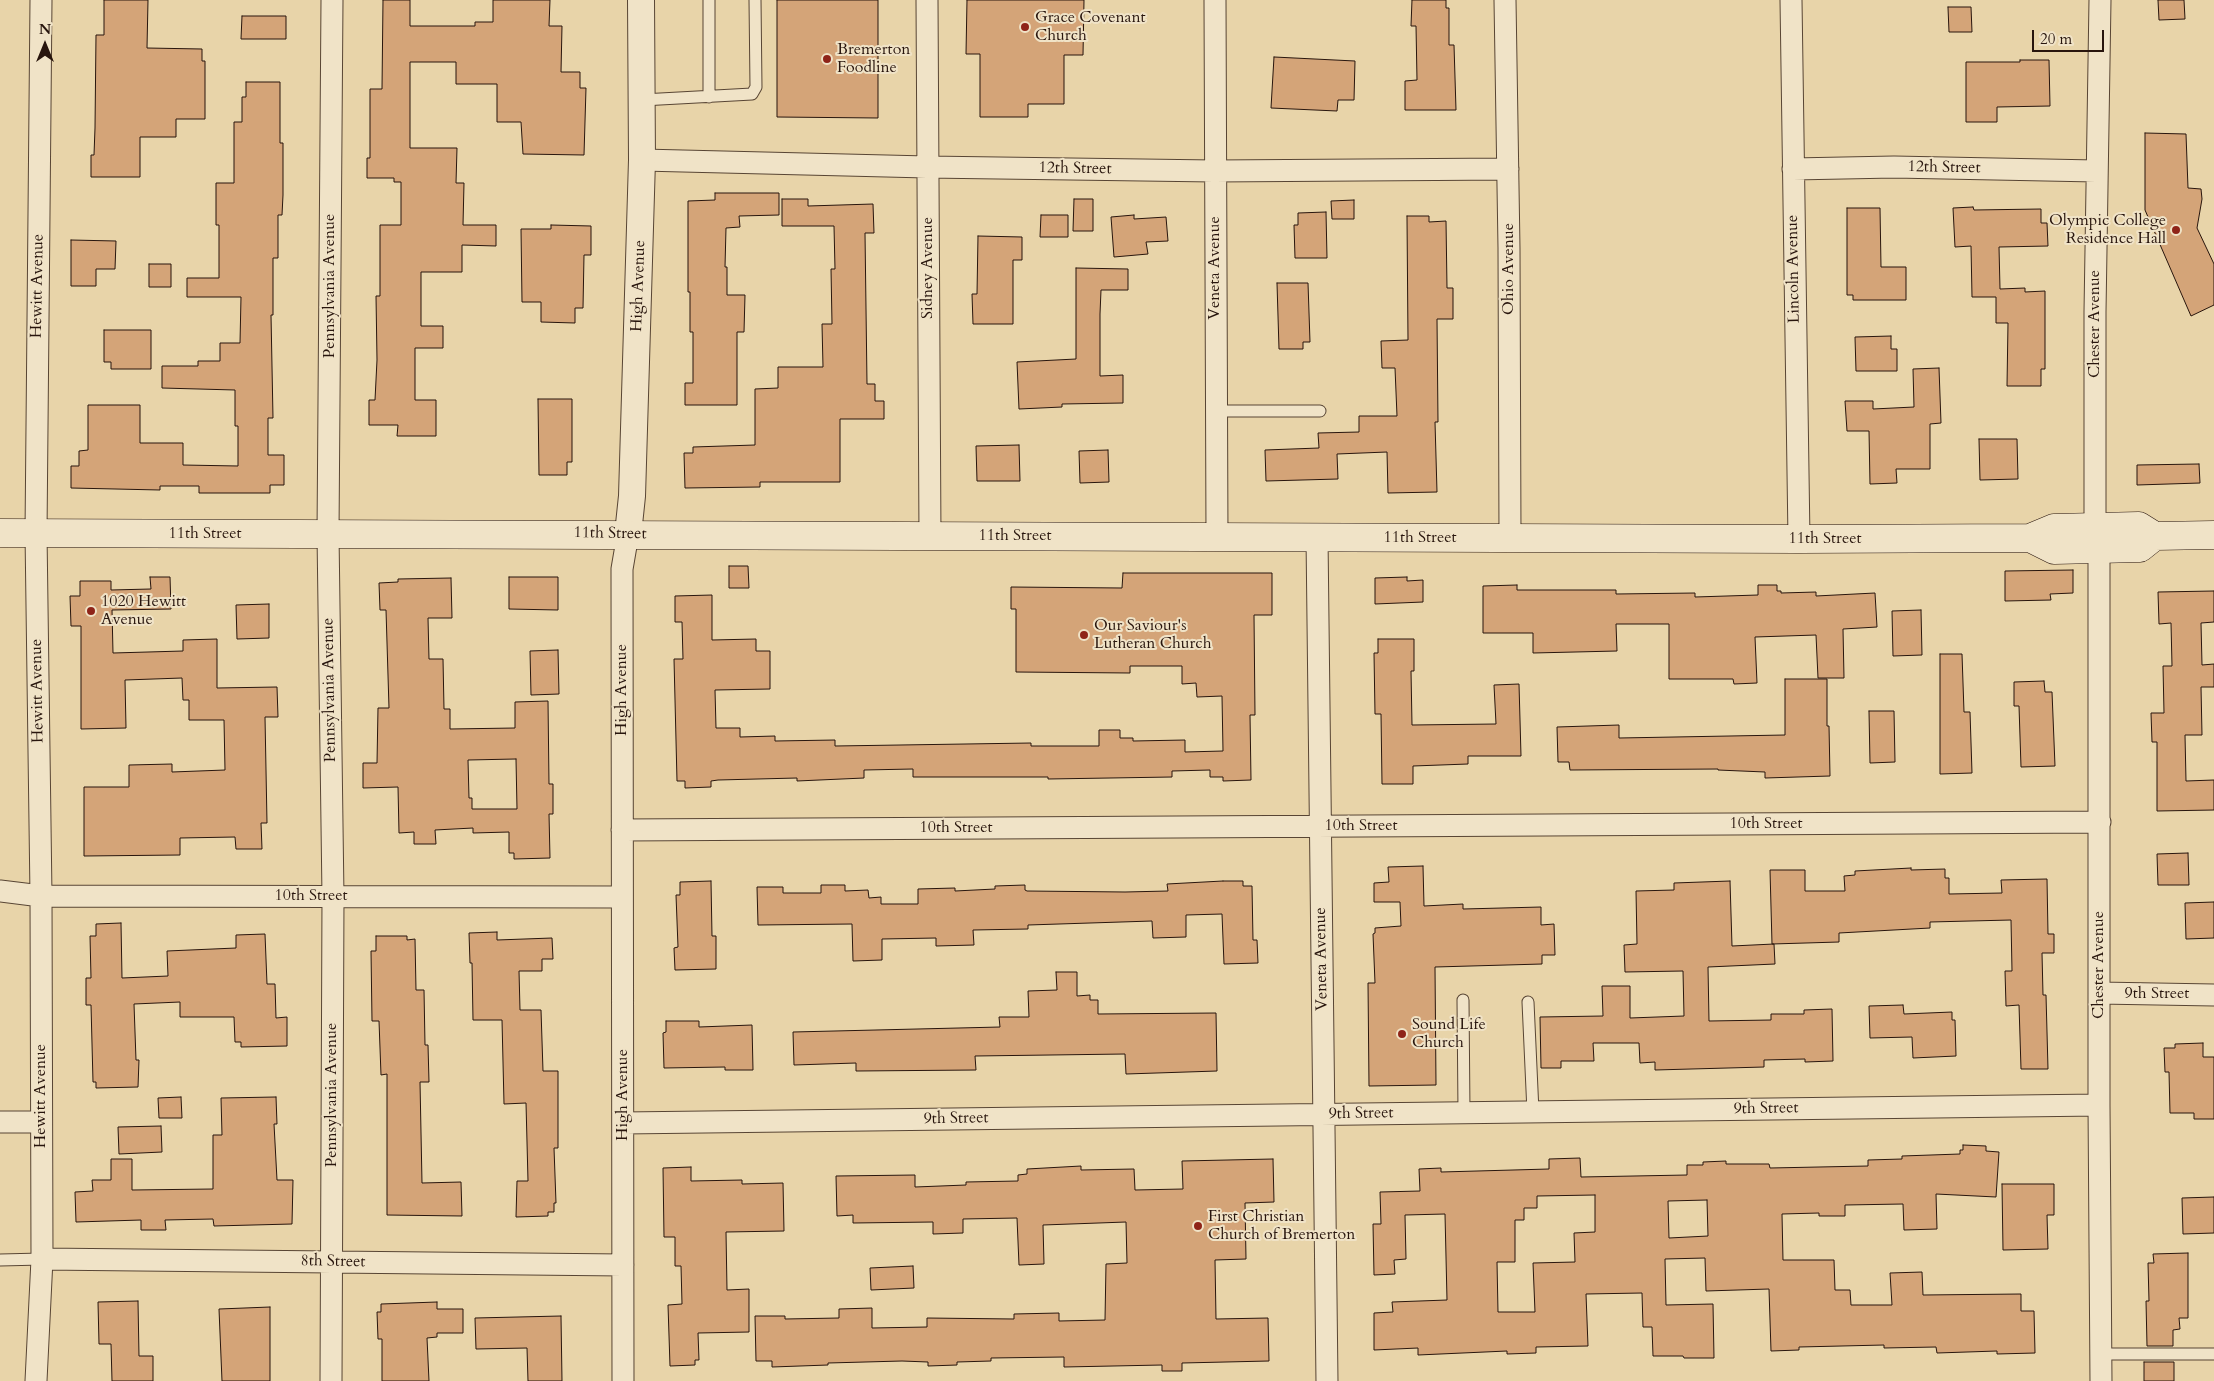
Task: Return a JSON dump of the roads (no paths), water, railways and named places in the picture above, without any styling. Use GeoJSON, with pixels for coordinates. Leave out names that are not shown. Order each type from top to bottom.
{"type":"FeatureCollection","features":[{"type":"Feature","properties":{"kind":"main road","name":"11th Street"},"geometry":{"type":"LineString","coordinates":[[0,533],[1799,539],[2030,538],[2054,528],[2097,538],[2139,526],[2155,536],[2214,535]]}},
{"type":"Feature","properties":{"kind":"street","name":"Hewitt Avenue"},"geometry":{"type":"LineString","coordinates":[[36,1381],[42,1258],[40,1122],[41,896],[36,533],[41,0]]}},
{"type":"Feature","properties":{"kind":"street","name":"Pennsylvania Avenue"},"geometry":{"type":"LineString","coordinates":[[331,1381],[333,897],[328,534],[332,0]]}},
{"type":"Feature","properties":{"kind":"street","name":"High Avenue"},"geometry":{"type":"LineString","coordinates":[[623,1381],[622,569],[632,496],[642,160],[642,0]]}},
{"type":"Feature","properties":{"kind":"street","name":"Sidney Avenue"},"geometry":{"type":"LineString","coordinates":[[927,0],[930,536]]}},
{"type":"Feature","properties":{"kind":"street","name":"Veneta Avenue"},"geometry":{"type":"LineString","coordinates":[[1215,0],[1214,171],[1217,537]]}},
{"type":"Feature","properties":{"kind":"street","name":"Ohio Avenue"},"geometry":{"type":"LineString","coordinates":[[1505,0],[1510,538]]}},
{"type":"Feature","properties":{"kind":"street","name":"Lincoln Avenue"},"geometry":{"type":"LineString","coordinates":[[1791,0],[1792,170],[1799,539]]}},
{"type":"Feature","properties":{"kind":"street","name":"Chester Avenue"},"geometry":{"type":"LineString","coordinates":[[2100,0],[2096,171],[2101,1381]]}},
{"type":"Feature","properties":{"kind":"street","name":"12th Street"},"geometry":{"type":"LineString","coordinates":[[642,160],[927,167],[1214,171],[1508,169]]}},
{"type":"Feature","properties":{"kind":"street","name":"12th Street"},"geometry":{"type":"LineString","coordinates":[[1792,170],[1894,167],[2096,171]]}},
{"type":"Feature","properties":{"kind":"street","name":"Veneta Avenue"},"geometry":{"type":"LineString","coordinates":[[1317,537],[1327,1381]]}},
{"type":"Feature","properties":{"kind":"street","name":"10th Street"},"geometry":{"type":"LineString","coordinates":[[622,830],[2100,822]]}},
{"type":"Feature","properties":{"kind":"street","name":"10th Street"},"geometry":{"type":"LineString","coordinates":[[0,890],[41,896],[622,897]]}},
{"type":"Feature","properties":{"kind":"street","name":"9th Street"},"geometry":{"type":"LineString","coordinates":[[2099,993],[2214,994]]}},
{"type":"Feature","properties":{"kind":"street","name":"9th Street"},"geometry":{"type":"LineString","coordinates":[[622,1123],[2099,1105]]}},
{"type":"Feature","properties":{"kind":"street"},"geometry":{"type":"LineString","coordinates":[[0,1122],[40,1122]]}},
{"type":"Feature","properties":{"kind":"street","name":"8th Street"},"geometry":{"type":"LineString","coordinates":[[42,1258],[623,1265]]}},
{"type":"Feature","properties":{"kind":"lane"},"geometry":{"type":"LineString","coordinates":[[709,0],[709,97]]}},
{"type":"Feature","properties":{"kind":"lane"},"geometry":{"type":"LineString","coordinates":[[642,100],[752,94],[756,87],[756,0]]}},
{"type":"Feature","properties":{"kind":"lane"},"geometry":{"type":"LineString","coordinates":[[1216,412],[1320,412]]}},
{"type":"Feature","properties":{"kind":"lane"},"geometry":{"type":"LineString","coordinates":[[1463,1000],[1464,1112]]}},
{"type":"Feature","properties":{"kind":"lane"},"geometry":{"type":"LineString","coordinates":[[1528,1002],[1533,1112]]}},
{"type":"Feature","properties":{"kind":"lane"},"geometry":{"type":"LineString","coordinates":[[0,1260],[42,1258]]}},
{"type":"Feature","properties":{"kind":"lane"},"geometry":{"type":"LineString","coordinates":[[2101,1354],[2214,1354]]}},
{"type":"Feature","properties":{"kind":"place","name":"Grace Covenant Church"},"geometry":{"type":"Point","coordinates":[1025,27]}},
{"type":"Feature","properties":{"kind":"place","name":"Bremerton Foodline"},"geometry":{"type":"Point","coordinates":[827,59]}},
{"type":"Feature","properties":{"kind":"place","name":"Olympic College Residence Hall"},"geometry":{"type":"Point","coordinates":[2176,230]}},
{"type":"Feature","properties":{"kind":"place","name":"1020 Hewitt Avenue"},"geometry":{"type":"Point","coordinates":[91,611]}},
{"type":"Feature","properties":{"kind":"place","name":"Our Saviour's Lutheran Church"},"geometry":{"type":"Point","coordinates":[1084,635]}},
{"type":"Feature","properties":{"kind":"place","name":"Sound Life Church"},"geometry":{"type":"Point","coordinates":[1402,1034]}},
{"type":"Feature","properties":{"kind":"place","name":"First Christian Church of Bremerton"},"geometry":{"type":"Point","coordinates":[1198,1226]}}]}
